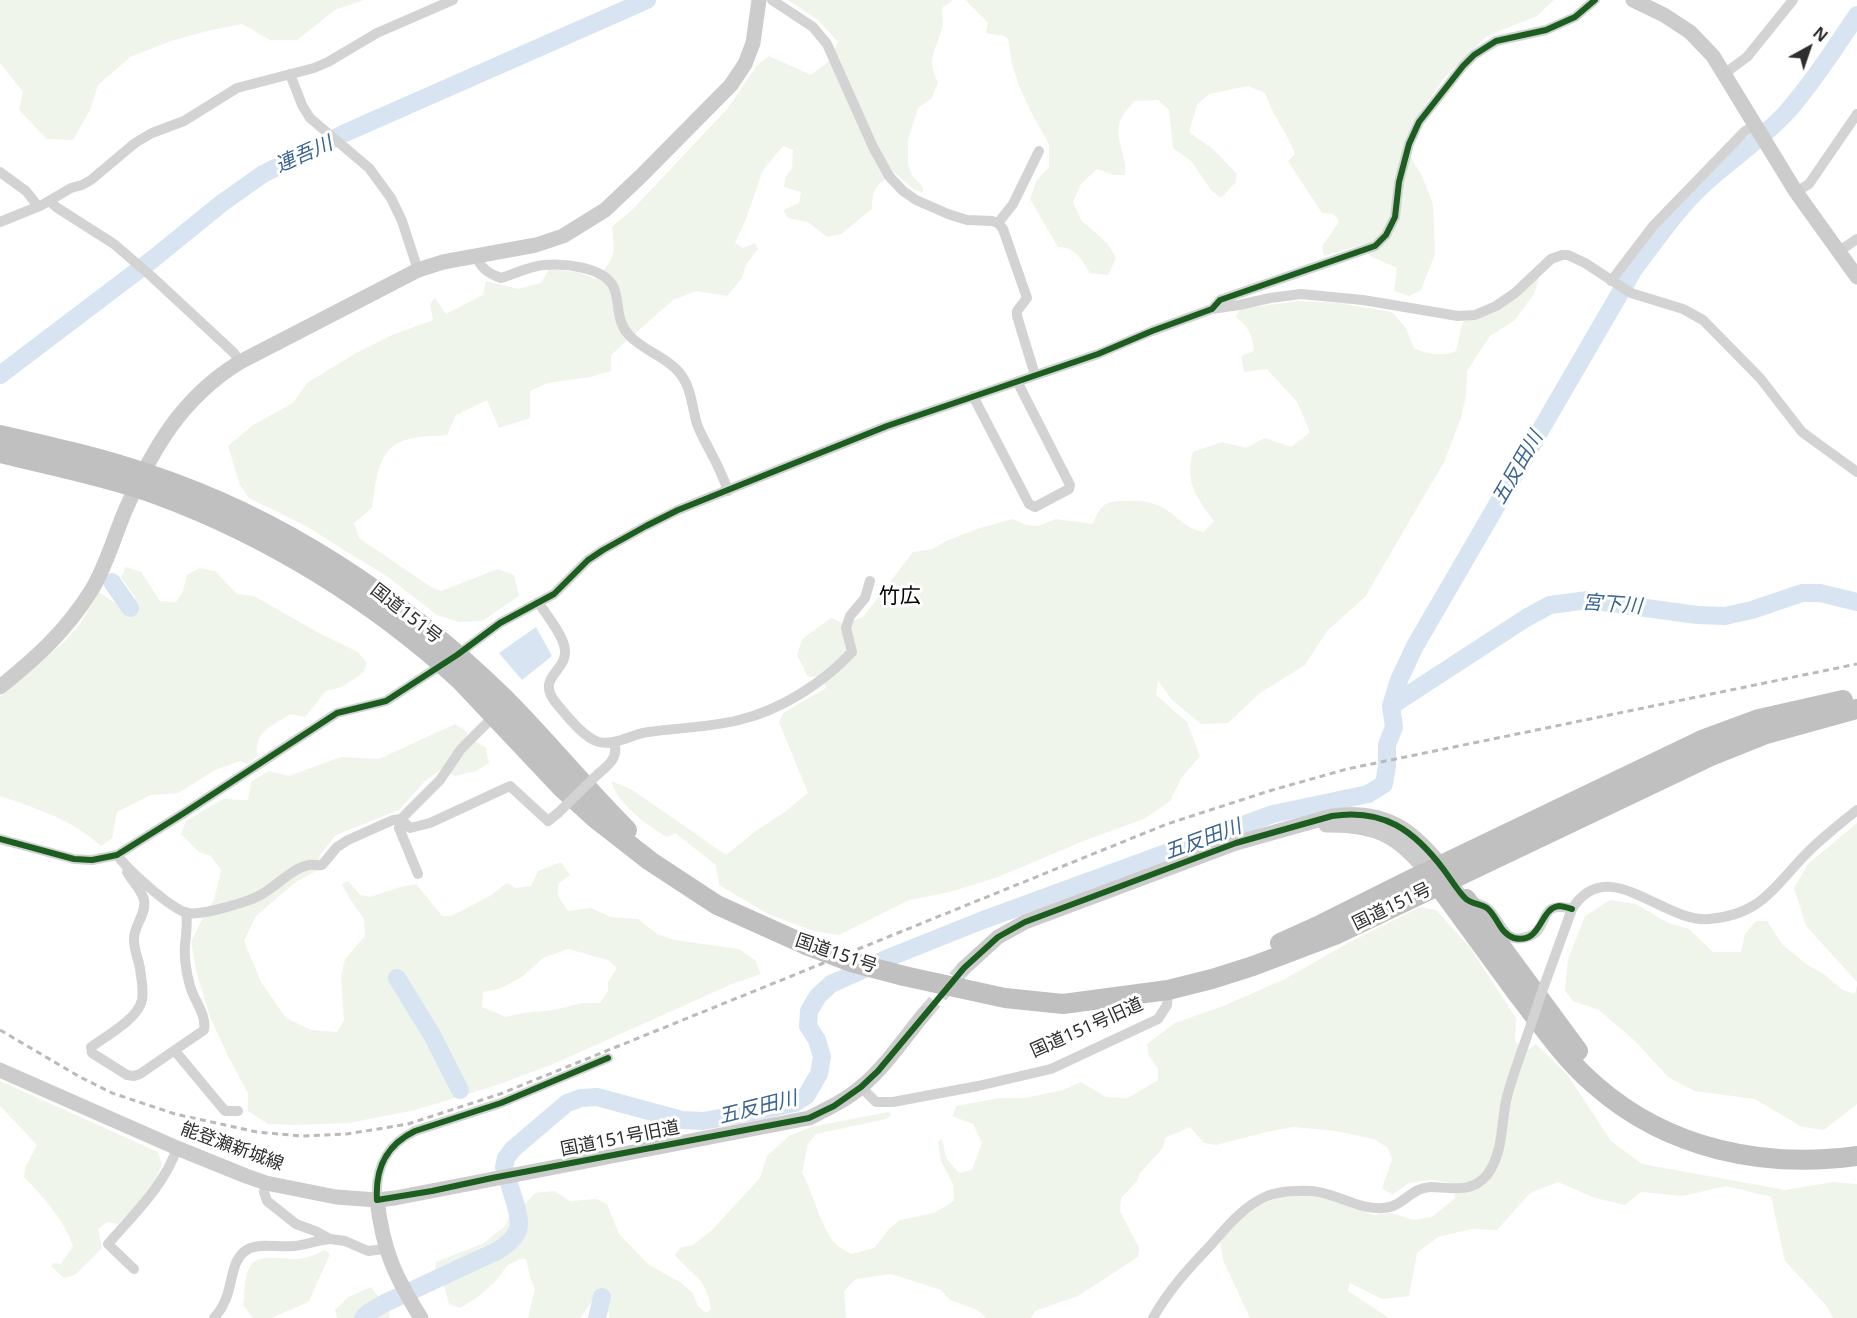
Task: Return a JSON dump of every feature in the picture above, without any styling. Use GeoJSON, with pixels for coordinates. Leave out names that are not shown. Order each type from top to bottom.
{"type":"FeatureCollection","features":[{"type":"Feature","properties":{"kind":"highway","name":"国道151号"},"geometry":{"type":"LineString","coordinates":[[0,435],[56,448],[140,481],[300,562],[450,659],[526,720],[632,835],[672,867],[769,929]]}},
{"type":"Feature","properties":{"kind":"highway","name":"国道151号"},"geometry":{"type":"LineString","coordinates":[[0,453],[140,481]]}},
{"type":"Feature","properties":{"kind":"highway","name":"国道151号"},"geometry":{"type":"LineString","coordinates":[[450,659],[494,716],[560,786],[595,818],[641,854],[717,905],[806,945],[851,962],[1005,998],[1063,1004],[1168,990],[1253,966],[1324,939],[1439,875],[1702,740],[1759,719],[1857,696]]}},
{"type":"Feature","properties":{"kind":"highway","name":"国道151号"},"geometry":{"type":"LineString","coordinates":[[904,976],[1011,989],[1111,990],[1166,981],[1248,957],[1766,734],[1857,709]]}},
{"type":"Feature","properties":{"kind":"highway"},"geometry":{"type":"LineString","coordinates":[[1439,875],[1546,1031],[1570,1061],[1595,1086],[1622,1107],[1688,1141],[1726,1153],[1763,1159],[1821,1161],[1857,1156]]}},
{"type":"Feature","properties":{"kind":"highway"},"geometry":{"type":"LineString","coordinates":[[1466,899],[1580,1053],[1603,1077],[1631,1098],[1664,1118],[1728,1140],[1760,1146],[1795,1148],[1821,1148],[1857,1142]]}},
{"type":"Feature","properties":{"kind":"street"},"geometry":{"type":"LineString","coordinates":[[0,222],[50,201],[62,192],[91,180],[135,143],[152,133],[184,120],[237,88],[314,68],[377,33],[453,0]]}},
{"type":"Feature","properties":{"kind":"street"},"geometry":{"type":"LineString","coordinates":[[0,687],[40,654],[67,627],[92,589],[162,437],[188,403],[224,371],[418,270],[475,255],[536,245],[563,236],[605,210],[731,85],[745,64],[753,43],[759,0]]}},
{"type":"Feature","properties":{"kind":"street"},"geometry":{"type":"LineString","coordinates":[[772,0],[819,32],[873,147],[889,176],[903,191],[916,200],[948,214],[968,220],[998,223],[1003,229],[1027,298],[1017,311],[1017,316],[1035,375]]}},
{"type":"Feature","properties":{"kind":"street"},"geometry":{"type":"LineString","coordinates":[[1212,309],[1220,300],[1375,246],[1386,235],[1395,217],[1399,182],[1409,144],[1419,122],[1463,66],[1474,55],[1496,41],[1546,30],[1575,17],[1595,0]]}},
{"type":"Feature","properties":{"kind":"street"},"geometry":{"type":"LineString","coordinates":[[1633,0],[1664,15],[1690,32],[1713,56],[1796,192],[1857,277]]}},
{"type":"Feature","properties":{"kind":"street"},"geometry":{"type":"LineString","coordinates":[[1724,74],[1747,57],[1793,0]]}},
{"type":"Feature","properties":{"kind":"street"},"geometry":{"type":"LineString","coordinates":[[290,74],[302,105],[310,118],[369,168],[391,198],[402,221],[418,270]]}},
{"type":"Feature","properties":{"kind":"street"},"geometry":{"type":"LineString","coordinates":[[1796,192],[1809,184],[1857,114]]}},
{"type":"Feature","properties":{"kind":"street"},"geometry":{"type":"LineString","coordinates":[[1613,282],[1653,226],[1677,199],[1745,131],[1756,128]]}},
{"type":"Feature","properties":{"kind":"street"},"geometry":{"type":"LineString","coordinates":[[998,223],[1013,204],[1039,151]]}},
{"type":"Feature","properties":{"kind":"street"},"geometry":{"type":"LineString","coordinates":[[0,172],[26,191],[38,206]]}},
{"type":"Feature","properties":{"kind":"street"},"geometry":{"type":"LineString","coordinates":[[50,201],[114,244],[234,353],[240,362]]}},
{"type":"Feature","properties":{"kind":"street"},"geometry":{"type":"LineString","coordinates":[[1838,252],[1857,239]]}},
{"type":"Feature","properties":{"kind":"street"},"geometry":{"type":"LineString","coordinates":[[475,255],[480,266],[489,274],[501,278],[528,268],[562,265],[590,269],[613,285],[619,318],[624,331],[634,341],[676,369],[686,381],[698,426],[728,491]]}},
{"type":"Feature","properties":{"kind":"street"},"geometry":{"type":"LineString","coordinates":[[0,839],[74,859],[92,860],[117,855],[337,712],[387,701],[500,623],[554,594],[588,560],[603,550],[678,510],[887,426],[1098,354],[1212,309],[1301,294],[1363,300],[1458,316],[1475,315],[1496,306],[1515,293],[1551,259],[1568,255],[1585,263],[1632,293],[1683,309],[1703,320],[1760,378],[1802,432],[1857,472]]}},
{"type":"Feature","properties":{"kind":"street"},"geometry":{"type":"LineString","coordinates":[[973,396],[1029,504],[1035,507],[1069,489],[1070,485],[1018,381]]}},
{"type":"Feature","properties":{"kind":"street"},"geometry":{"type":"LineString","coordinates":[[538,602],[564,643],[565,652],[562,663],[548,683],[549,691],[554,701],[586,736],[604,743],[644,733],[739,721],[804,693],[852,652],[846,628],[850,616],[865,598],[870,581]]}},
{"type":"Feature","properties":{"kind":"street"},"geometry":{"type":"LineString","coordinates":[[117,855],[126,866],[172,905],[186,912],[206,912],[258,896],[308,865],[322,865],[337,847],[348,840],[400,819],[440,780],[461,749],[494,716]]}},
{"type":"Feature","properties":{"kind":"street"},"geometry":{"type":"LineString","coordinates":[[400,819],[410,828],[430,823],[510,786],[548,821],[612,762],[616,753],[614,742]]}},
{"type":"Feature","properties":{"kind":"street"},"geometry":{"type":"LineString","coordinates":[[1153,1318],[1179,1279],[1233,1221],[1251,1205],[1269,1196],[1313,1191],[1362,1206],[1386,1208],[1418,1190],[1430,1187],[1463,1189],[1485,1178],[1499,1152],[1507,1099],[1544,986],[1572,909],[1580,899],[1592,891],[1614,886],[1687,917],[1705,920],[1748,911],[1765,899],[1810,850],[1857,810]]}},
{"type":"Feature","properties":{"kind":"street"},"geometry":{"type":"LineString","coordinates":[[400,819],[399,828],[418,874]]}},
{"type":"Feature","properties":{"kind":"street"},"geometry":{"type":"LineString","coordinates":[[964,968],[998,937],[1025,922],[1226,847],[1268,834],[1321,825],[1369,828],[1399,842],[1466,899],[1487,908],[1505,933],[1516,938],[1524,938],[1535,933],[1546,914],[1556,907],[1572,909]]}},
{"type":"Feature","properties":{"kind":"street"},"geometry":{"type":"LineString","coordinates":[[126,866],[129,876],[144,901],[144,909],[135,929],[134,938],[143,989],[142,1001],[132,1016],[90,1050],[127,1075],[140,1074],[204,1030],[205,1019],[189,985],[186,966],[184,946],[188,922],[186,912]]}},
{"type":"Feature","properties":{"kind":"street","name":"国道151号旧道"},"geometry":{"type":"LineString","coordinates":[[377,1200],[810,1118],[834,1106],[861,1087],[876,1102],[893,1102],[1052,1069],[1158,1019],[1167,1005],[1168,990]]}},
{"type":"Feature","properties":{"kind":"street"},"geometry":{"type":"LineString","coordinates":[[861,1087],[878,1071],[925,1013]]}},
{"type":"Feature","properties":{"kind":"street"},"geometry":{"type":"LineString","coordinates":[[175,1051],[225,1111],[238,1111]]}},
{"type":"Feature","properties":{"kind":"street"},"geometry":{"type":"LineString","coordinates":[[421,1318],[400,1283],[385,1249],[376,1185],[378,1170],[383,1159],[405,1136],[415,1131],[501,1103],[608,1058]]}},
{"type":"Feature","properties":{"kind":"street","name":"能登瀬新城線"},"geometry":{"type":"LineString","coordinates":[[0,1070],[177,1148],[266,1184],[336,1197],[377,1200]]}},
{"type":"Feature","properties":{"kind":"street"},"geometry":{"type":"LineString","coordinates":[[134,1269],[108,1244],[159,1183],[174,1160],[177,1148]]}},
{"type":"Feature","properties":{"kind":"street"},"geometry":{"type":"LineString","coordinates":[[266,1184],[264,1192],[267,1201],[296,1224],[330,1239],[368,1251],[385,1249]]}},
{"type":"Feature","properties":{"kind":"street"},"geometry":{"type":"LineString","coordinates":[[214,1318],[227,1300],[237,1260],[253,1246],[265,1244],[292,1246],[330,1239]]}},
{"type":"Feature","properties":{"kind":"shaded area"},"geometry":{"type":"Polygon","coordinates":[[[0,0],[364,0],[335,10],[297,40],[270,40],[242,24],[171,41],[130,57],[98,85],[90,110],[73,140],[47,139],[19,110],[23,92],[0,63],[0,0]]]}},
{"type":"Feature","properties":{"kind":"shaded area"},"geometry":{"type":"Polygon","coordinates":[[[788,0],[953,0],[942,8],[943,23],[932,58],[938,82],[932,98],[918,108],[908,140],[908,164],[912,175],[923,187],[923,192],[915,190],[895,173],[877,187],[873,196],[872,209],[841,234],[827,237],[808,222],[788,218],[783,210],[799,203],[801,192],[784,187],[786,176],[792,168],[793,150],[783,146],[763,170],[735,243],[743,248],[755,243],[758,249],[747,263],[742,278],[727,296],[696,291],[673,300],[611,355],[611,371],[590,377],[548,383],[530,391],[530,418],[499,428],[487,400],[456,415],[447,435],[409,439],[390,449],[380,466],[372,508],[354,523],[359,538],[431,587],[441,591],[498,569],[514,575],[519,596],[482,621],[459,622],[437,615],[388,577],[306,526],[249,498],[240,485],[228,446],[253,425],[293,403],[307,383],[356,353],[392,335],[433,320],[430,304],[435,298],[446,314],[483,295],[486,281],[518,289],[541,283],[549,269],[577,272],[596,279],[613,255],[612,227],[633,209],[727,109],[758,64],[769,56],[811,75],[828,62],[838,42],[818,20],[788,0]]]}},
{"type":"Feature","properties":{"kind":"shaded area"},"geometry":{"type":"Polygon","coordinates":[[[965,0],[1554,0],[1537,16],[1487,36],[1445,77],[1419,114],[1404,146],[1422,176],[1433,204],[1435,254],[1421,290],[1409,296],[1394,291],[1397,268],[1370,256],[1361,245],[1324,256],[1322,246],[1339,222],[1334,214],[1322,213],[1288,161],[1295,154],[1265,93],[1248,86],[1209,94],[1197,105],[1189,132],[1214,150],[1237,174],[1235,183],[1221,198],[1211,190],[1191,161],[1173,148],[1169,110],[1158,100],[1134,101],[1122,116],[1119,128],[1125,175],[1113,175],[1097,169],[1081,184],[1073,202],[1081,220],[1107,243],[1116,258],[1108,275],[1090,273],[1074,252],[1058,247],[1030,199],[1037,180],[1049,167],[1049,144],[1019,86],[1012,64],[1008,39],[1004,36],[986,33],[988,23],[965,0]]]}},
{"type":"Feature","properties":{"kind":"shaded area"},"geometry":{"type":"Polygon","coordinates":[[[1541,271],[1534,294],[1514,321],[1490,336],[1467,371],[1466,395],[1461,418],[1444,462],[1365,597],[1327,631],[1305,665],[1260,693],[1228,723],[1201,724],[1171,699],[1158,680],[1156,695],[1187,722],[1200,756],[1182,777],[1170,801],[1144,819],[1086,840],[998,877],[950,892],[909,900],[839,935],[813,931],[768,914],[719,885],[716,865],[675,833],[667,837],[650,826],[626,806],[615,790],[611,781],[631,789],[726,855],[808,793],[779,722],[783,713],[826,688],[821,676],[808,677],[797,655],[802,639],[831,618],[845,624],[863,617],[913,552],[933,549],[946,541],[977,529],[1012,519],[1026,525],[1038,526],[1056,519],[1093,524],[1103,506],[1116,501],[1152,503],[1168,511],[1188,526],[1203,532],[1214,521],[1202,505],[1191,481],[1193,452],[1222,442],[1246,448],[1265,438],[1291,447],[1310,432],[1297,402],[1267,369],[1244,372],[1241,356],[1254,351],[1249,332],[1236,317],[1240,309],[1298,301],[1338,303],[1392,312],[1406,328],[1414,348],[1429,353],[1446,354],[1456,351],[1463,321],[1477,319],[1541,271]]]}},
{"type":"Feature","properties":{"kind":"shaded area"},"geometry":{"type":"Polygon","coordinates":[[[126,567],[141,572],[160,601],[176,602],[183,591],[187,575],[200,568],[215,571],[237,594],[254,596],[358,652],[367,663],[363,673],[342,687],[326,691],[305,717],[290,714],[266,730],[258,740],[257,756],[248,764],[240,761],[215,770],[178,793],[151,795],[117,812],[112,838],[101,846],[66,822],[0,796],[0,697],[66,640],[80,624],[99,592],[122,608],[135,610],[135,597],[121,577],[126,567]]]}},
{"type":"Feature","properties":{"kind":"shaded area"},"geometry":{"type":"Polygon","coordinates":[[[455,724],[467,732],[466,740],[477,742],[486,748],[489,763],[476,771],[455,776],[440,770],[425,781],[399,810],[336,835],[320,855],[316,871],[296,882],[256,916],[244,941],[261,982],[286,1018],[311,1030],[337,1032],[344,1020],[341,977],[345,959],[365,936],[364,919],[342,884],[348,881],[360,895],[370,897],[416,884],[442,916],[451,916],[490,896],[507,883],[516,888],[531,886],[538,871],[561,862],[570,875],[558,884],[558,896],[568,911],[591,908],[611,917],[638,919],[657,934],[675,940],[739,949],[755,960],[761,974],[732,984],[551,1065],[491,1087],[415,1110],[349,1123],[268,1124],[248,1111],[248,1093],[210,1017],[197,974],[191,942],[214,900],[221,870],[211,856],[199,852],[181,834],[186,821],[223,799],[248,800],[251,782],[269,771],[289,776],[341,757],[379,759],[455,724]],[[568,949],[543,958],[522,977],[499,989],[483,992],[482,1007],[506,1017],[554,1010],[582,1003],[600,1003],[608,991],[608,982],[617,968],[608,960],[568,949]]]}},
{"type":"Feature","properties":{"kind":"shaded area"},"geometry":{"type":"Polygon","coordinates":[[[1857,823],[1857,982],[1806,926],[1794,888],[1808,864],[1857,823]]]}},
{"type":"Feature","properties":{"kind":"shaded area"},"geometry":{"type":"Polygon","coordinates":[[[1610,900],[1636,904],[1668,923],[1689,929],[1713,952],[1741,952],[1745,934],[1756,921],[1767,921],[1782,944],[1806,964],[1825,975],[1843,990],[1855,994],[1857,985],[1857,1104],[1824,1130],[1802,1127],[1755,1099],[1695,1091],[1668,1077],[1636,1042],[1599,1010],[1573,1001],[1565,991],[1568,959],[1585,916],[1610,900]]]}},
{"type":"Feature","properties":{"kind":"shaded area"},"geometry":{"type":"Polygon","coordinates":[[[1420,907],[1436,910],[1471,949],[1516,1018],[1515,1042],[1528,1050],[1536,1044],[1567,1074],[1611,1141],[1642,1164],[1785,1190],[1833,1182],[1857,1184],[1857,1318],[1833,1318],[1826,1305],[1785,1261],[1771,1197],[1726,1186],[1683,1196],[1641,1192],[1625,1205],[1595,1198],[1558,1182],[1530,1193],[1497,1230],[1471,1229],[1438,1237],[1417,1253],[1409,1296],[1382,1299],[1350,1283],[1348,1291],[1389,1318],[1250,1318],[1223,1260],[1220,1243],[1233,1224],[1251,1208],[1286,1195],[1315,1195],[1346,1203],[1373,1215],[1392,1213],[1413,1220],[1432,1217],[1454,1199],[1457,1184],[1432,1180],[1409,1183],[1392,1195],[1382,1188],[1392,1160],[1388,1148],[1374,1139],[1336,1131],[1293,1127],[1216,1145],[1204,1143],[1190,1127],[1165,1138],[1163,1148],[1121,1198],[1120,1211],[1139,1248],[1138,1257],[1078,1296],[1035,1311],[1031,1318],[986,1318],[977,1310],[950,1300],[941,1290],[891,1274],[856,1279],[844,1291],[846,1318],[609,1318],[607,1292],[599,1287],[580,1318],[528,1318],[535,1289],[526,1259],[520,1259],[508,1265],[494,1283],[460,1308],[449,1304],[435,1268],[436,1262],[484,1243],[505,1226],[512,1209],[522,1207],[535,1193],[554,1191],[570,1201],[596,1199],[607,1204],[619,1234],[649,1265],[680,1282],[692,1292],[698,1306],[706,1313],[711,1309],[706,1290],[698,1278],[675,1255],[680,1248],[693,1245],[712,1230],[760,1178],[767,1156],[789,1136],[811,1127],[888,1112],[892,1114],[886,1119],[816,1134],[808,1144],[802,1173],[824,1227],[837,1245],[851,1254],[874,1248],[889,1229],[900,1220],[934,1213],[954,1201],[953,1184],[941,1161],[938,1142],[942,1139],[946,1158],[959,1173],[972,1170],[982,1143],[973,1124],[952,1116],[956,1106],[1000,1098],[1025,1098],[1063,1090],[1081,1082],[1106,1097],[1128,1098],[1158,1080],[1158,1068],[1149,1056],[1147,1044],[1175,1023],[1223,1006],[1283,980],[1350,942],[1420,907]]]}},
{"type":"Feature","properties":{"kind":"shaded area"},"geometry":{"type":"Polygon","coordinates":[[[0,1081],[158,1152],[162,1165],[151,1191],[118,1224],[107,1222],[98,1229],[102,1248],[75,1275],[64,1278],[51,1266],[54,1263],[61,1264],[73,1246],[58,1217],[24,1177],[25,1168],[37,1145],[0,1106],[0,1081]]]}},
{"type":"Feature","properties":{"kind":"shaded area"},"geometry":{"type":"Polygon","coordinates":[[[324,1250],[330,1254],[309,1301],[271,1318],[253,1318],[243,1305],[246,1276],[253,1263],[264,1258],[301,1259],[324,1250]]]}},
{"type":"Feature","properties":{"kind":"shaded area"},"geometry":{"type":"Polygon","coordinates":[[[371,1287],[390,1311],[389,1318],[337,1318],[335,1310],[348,1297],[371,1287]]]}},
{"type":"Feature","properties":{"kind":"water"},"geometry":{"type":"Polygon","coordinates":[[[536,627],[552,656],[522,680],[499,653],[536,627]]]}},
{"type":"Feature","properties":{"kind":"waterway","name":"連吾川"},"geometry":{"type":"LineString","coordinates":[[0,375],[153,259],[222,203],[263,174],[345,133],[647,0]]}},
{"type":"Feature","properties":{"kind":"waterway","name":"五反田川"},"geometry":{"type":"LineString","coordinates":[[363,1318],[385,1303],[497,1251],[512,1240],[519,1223],[517,1208],[504,1167],[506,1158],[513,1149],[567,1103],[581,1098],[597,1097],[682,1120],[703,1121],[795,1103],[806,1096],[819,1074],[822,1057],[817,1040],[808,1026],[809,1011],[818,996],[831,984],[983,920],[1273,814],[1368,794],[1384,784],[1387,745],[1394,727],[1391,706],[1399,680],[1415,646],[1634,269],[1694,194],[1787,112],[1815,77],[1857,15]]}},
{"type":"Feature","properties":{"kind":"waterway"},"geometry":{"type":"LineString","coordinates":[[112,582],[130,608]]}},
{"type":"Feature","properties":{"kind":"waterway","name":"宮下川"},"geometry":{"type":"LineString","coordinates":[[1391,706],[1526,618],[1550,605],[1588,600],[1697,615],[1725,616],[1752,610],[1802,593],[1820,593],[1857,602]]}},
{"type":"Feature","properties":{"kind":"waterway"},"geometry":{"type":"LineString","coordinates":[[397,978],[432,1035],[460,1090]]}},
{"type":"Feature","properties":{"kind":"waterway"},"geometry":{"type":"LineString","coordinates":[[597,1318],[602,1297]]}},
{"type":"Feature","properties":{"kind":"tunnel"},"geometry":{"type":"LineString","coordinates":[[925,1013],[964,968]]}},
{"type":"Feature","properties":{"kind":"railway"},"geometry":{"type":"LineString","coordinates":[[0,1030],[112,1093],[175,1114],[257,1132],[301,1136],[347,1134],[408,1124],[500,1094],[1167,824],[1269,791],[1347,769],[1857,664]]}},
{"type":"Feature","properties":{"kind":"cycle path"},"geometry":{"type":"LineString","coordinates":[[0,839],[74,859],[92,860],[117,855],[337,713],[386,701],[457,655],[500,623],[554,594],[588,560],[603,550],[678,510],[887,426],[1098,354],[1212,309],[1220,300],[1375,246],[1386,235],[1395,217],[1399,182],[1409,144],[1419,122],[1463,66],[1474,55],[1496,41],[1546,30],[1575,17],[1595,0]]}},
{"type":"Feature","properties":{"kind":"cycle path"},"geometry":{"type":"LineString","coordinates":[[608,1058],[501,1103],[415,1131],[405,1137],[384,1159],[378,1178],[377,1200],[809,1118],[834,1106],[861,1087],[878,1071],[964,968],[998,937],[1025,922],[1236,843],[1332,816],[1367,815],[1382,819],[1409,833],[1433,856],[1463,896],[1487,908],[1505,933],[1514,938],[1523,939],[1530,936],[1552,908],[1559,906],[1572,909]]}},
{"type":"Feature","properties":{"kind":"district","name":"竹広"},"geometry":{"type":"Point","coordinates":[900,597]}}]}
